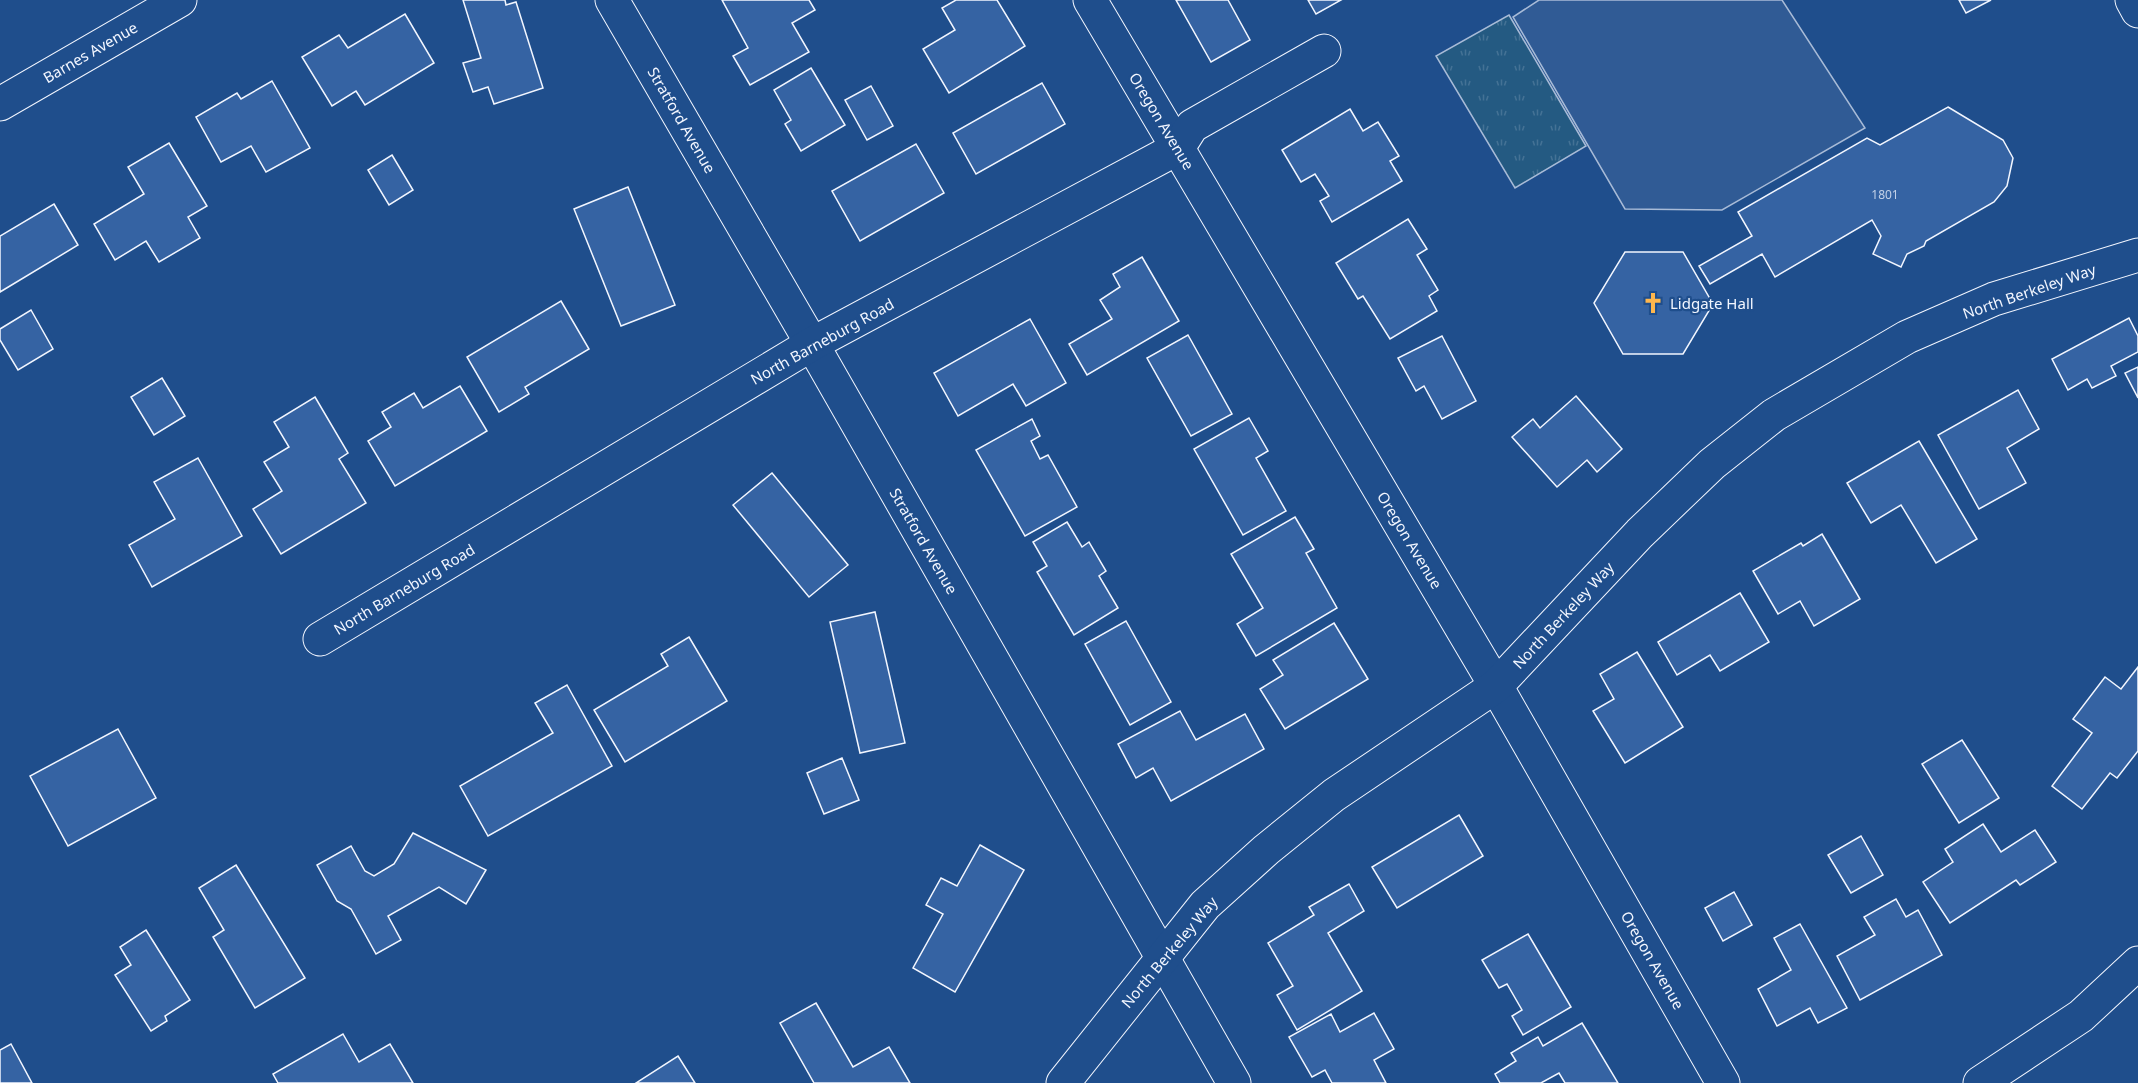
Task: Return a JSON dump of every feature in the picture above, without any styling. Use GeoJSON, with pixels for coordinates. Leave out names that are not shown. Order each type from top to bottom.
{"type":"FeatureCollection","features":[{"type":"Feature","properties":{"kind":"street","name":"Barnes Avenue"},"geometry":{"type":"LineString","coordinates":[[0,104],[180,0]]}},
{"type":"Feature","properties":{"kind":"street","name":"Stratford Avenue"},"geometry":{"type":"LineString","coordinates":[[612,0],[812,344],[1234,1083]]}},
{"type":"Feature","properties":{"kind":"street","name":"Oregon Avenue"},"geometry":{"type":"LineString","coordinates":[[1090,0],[1496,686],[1723,1083]]}},
{"type":"Feature","properties":{"kind":"street"},"geometry":{"type":"LineString","coordinates":[[2132,0],[2138,11]]}},
{"type":"Feature","properties":{"kind":"street","name":"North Barneburg Road"},"geometry":{"type":"LineString","coordinates":[[320,639],[812,344],[1179,148],[1192,126],[1324,51]]}},
{"type":"Feature","properties":{"kind":"street","name":"North Berkeley Way"},"geometry":{"type":"LineString","coordinates":[[1063,1083],[1161,957],[1205,905],[1317,808],[1496,686],[1640,533],[1712,464],[1774,415],[1907,337],[1995,299],[2138,255]]}},
{"type":"Feature","properties":{"kind":"street"},"geometry":{"type":"LineString","coordinates":[[1980,1083],[2080,1016],[2138,963]]}},
{"type":"Feature","properties":{"kind":"green space"},"geometry":{"type":"Polygon","coordinates":[[[1509,15],[1586,146],[1515,188],[1436,56],[1509,15]]]}},
{"type":"Feature","properties":{"kind":"shaded area"},"geometry":{"type":"Polygon","coordinates":[[[1539,0],[1782,0],[1865,128],[1722,210],[1625,209],[1513,17],[1539,0]]]}},
{"type":"Feature","properties":{"kind":"building"},"geometry":{"type":"Polygon","coordinates":[[[463,0],[505,0],[506,5],[516,2],[543,88],[494,104],[488,87],[473,92],[463,63],[481,58],[463,0]]]}},
{"type":"Feature","properties":{"kind":"building"},"geometry":{"type":"Polygon","coordinates":[[[722,0],[809,0],[815,10],[792,23],[809,52],[750,85],[733,56],[748,48],[722,0]]]}},
{"type":"Feature","properties":{"kind":"building"},"geometry":{"type":"Polygon","coordinates":[[[956,0],[997,0],[1025,46],[949,93],[923,49],[955,30],[942,8],[956,0]]]}},
{"type":"Feature","properties":{"kind":"building"},"geometry":{"type":"Polygon","coordinates":[[[1176,0],[1228,0],[1250,40],[1211,62],[1176,0]]]}},
{"type":"Feature","properties":{"kind":"building"},"geometry":{"type":"Polygon","coordinates":[[[1308,0],[1341,0],[1316,14],[1308,0]]]}},
{"type":"Feature","properties":{"kind":"building"},"geometry":{"type":"Polygon","coordinates":[[[1959,0],[1991,0],[1966,13],[1959,0]]]}},
{"type":"Feature","properties":{"kind":"building"},"geometry":{"type":"Polygon","coordinates":[[[405,14],[434,63],[365,105],[356,91],[332,106],[302,57],[339,35],[348,48],[405,14]]]}},
{"type":"Feature","properties":{"kind":"building"},"geometry":{"type":"Polygon","coordinates":[[[811,68],[845,125],[801,151],[785,124],[791,120],[774,90],[811,68]]]}},
{"type":"Feature","properties":{"kind":"building"},"geometry":{"type":"Polygon","coordinates":[[[272,81],[310,148],[266,172],[251,146],[221,162],[196,117],[237,93],[241,99],[272,81]]]}},
{"type":"Feature","properties":{"kind":"building"},"geometry":{"type":"Polygon","coordinates":[[[1042,83],[1065,124],[976,174],[953,133],[1042,83]]]}},
{"type":"Feature","properties":{"kind":"building"},"geometry":{"type":"Polygon","coordinates":[[[871,86],[893,126],[867,140],[845,100],[871,86]]]}},
{"type":"Feature","properties":{"kind":"building"},"geometry":{"type":"Polygon","coordinates":[[[1948,107],[2003,140],[2013,158],[2007,186],[1994,202],[1926,241],[1924,246],[1907,254],[1901,267],[1873,254],[1881,236],[1872,220],[1775,277],[1762,254],[1710,284],[1699,266],[1752,236],[1738,212],[1867,138],[1880,145],[1948,107]]]}},
{"type":"Feature","properties":{"kind":"building"},"geometry":{"type":"Polygon","coordinates":[[[1350,109],[1363,131],[1378,122],[1399,156],[1390,161],[1402,181],[1332,222],[1320,201],[1329,196],[1315,174],[1301,182],[1282,150],[1350,109]]]}},
{"type":"Feature","properties":{"kind":"building"},"geometry":{"type":"Polygon","coordinates":[[[169,143],[207,206],[188,217],[200,238],[159,262],[146,241],[115,260],[94,224],[144,194],[128,167],[169,143]]]}},
{"type":"Feature","properties":{"kind":"building"},"geometry":{"type":"Polygon","coordinates":[[[916,144],[944,193],[860,241],[832,191],[916,144]]]}},
{"type":"Feature","properties":{"kind":"building"},"geometry":{"type":"Polygon","coordinates":[[[392,155],[413,190],[389,205],[368,170],[392,155]]]}},
{"type":"Feature","properties":{"kind":"building"},"geometry":{"type":"Polygon","coordinates":[[[628,187],[675,305],[621,326],[574,209],[628,187]]]}},
{"type":"Feature","properties":{"kind":"building"},"geometry":{"type":"Polygon","coordinates":[[[54,204],[78,245],[0,292],[0,236],[54,204]]]}},
{"type":"Feature","properties":{"kind":"building"},"geometry":{"type":"Polygon","coordinates":[[[1408,219],[1427,249],[1417,255],[1438,290],[1429,296],[1437,311],[1390,339],[1363,296],[1358,299],[1336,263],[1408,219]]]}},
{"type":"Feature","properties":{"kind":"building","name":"Lidgate Hall"},"geometry":{"type":"Polygon","coordinates":[[[1625,252],[1683,252],[1713,304],[1683,354],[1623,354],[1594,303],[1625,252]]]}},
{"type":"Feature","properties":{"kind":"building"},"geometry":{"type":"Polygon","coordinates":[[[1142,257],[1179,321],[1087,375],[1069,344],[1112,319],[1100,300],[1120,287],[1113,274],[1142,257]]]}},
{"type":"Feature","properties":{"kind":"building"},"geometry":{"type":"Polygon","coordinates":[[[561,301],[589,349],[525,387],[529,394],[499,412],[467,357],[561,301]]]}},
{"type":"Feature","properties":{"kind":"building"},"geometry":{"type":"Polygon","coordinates":[[[31,310],[53,349],[18,370],[0,340],[0,329],[31,310]]]}},
{"type":"Feature","properties":{"kind":"building"},"geometry":{"type":"Polygon","coordinates":[[[2129,318],[2138,336],[2138,352],[2111,366],[2116,376],[2092,388],[2087,379],[2068,390],[2052,359],[2129,318]]]}},
{"type":"Feature","properties":{"kind":"building"},"geometry":{"type":"Polygon","coordinates":[[[1030,319],[1066,383],[1026,406],[1013,384],[958,416],[934,373],[1030,319]]]}},
{"type":"Feature","properties":{"kind":"building"},"geometry":{"type":"Polygon","coordinates":[[[1188,335],[1232,414],[1191,436],[1147,358],[1188,335]]]}},
{"type":"Feature","properties":{"kind":"building"},"geometry":{"type":"Polygon","coordinates":[[[1442,336],[1476,401],[1442,419],[1424,386],[1416,391],[1398,358],[1442,336]]]}},
{"type":"Feature","properties":{"kind":"building"},"geometry":{"type":"Polygon","coordinates":[[[2138,367],[2138,398],[2125,373],[2138,367]]]}},
{"type":"Feature","properties":{"kind":"building"},"geometry":{"type":"Polygon","coordinates":[[[162,378],[185,416],[154,435],[131,397],[162,378]]]}},
{"type":"Feature","properties":{"kind":"building"},"geometry":{"type":"Polygon","coordinates":[[[460,386],[487,431],[395,486],[368,441],[391,427],[382,412],[414,393],[423,408],[460,386]]]}},
{"type":"Feature","properties":{"kind":"building"},"geometry":{"type":"Polygon","coordinates":[[[2018,390],[2039,429],[2007,448],[2026,483],[1979,509],[1938,435],[2018,390]]]}},
{"type":"Feature","properties":{"kind":"building"},"geometry":{"type":"Polygon","coordinates":[[[1576,396],[1622,449],[1597,472],[1587,460],[1557,487],[1512,437],[1533,419],[1540,428],[1576,396]]]}},
{"type":"Feature","properties":{"kind":"building"},"geometry":{"type":"Polygon","coordinates":[[[315,397],[348,453],[339,459],[366,503],[281,554],[253,509],[282,491],[264,462],[289,447],[274,422],[315,397]]]}},
{"type":"Feature","properties":{"kind":"building"},"geometry":{"type":"Polygon","coordinates":[[[1249,418],[1268,451],[1256,458],[1286,511],[1243,535],[1194,449],[1249,418]]]}},
{"type":"Feature","properties":{"kind":"building"},"geometry":{"type":"Polygon","coordinates":[[[1032,419],[1040,436],[1031,441],[1040,459],[1048,455],[1077,507],[1025,536],[976,450],[1032,419]]]}},
{"type":"Feature","properties":{"kind":"building"},"geometry":{"type":"Polygon","coordinates":[[[1919,441],[1977,539],[1936,563],[1901,505],[1871,523],[1847,483],[1919,441]]]}},
{"type":"Feature","properties":{"kind":"building"},"geometry":{"type":"Polygon","coordinates":[[[198,458],[242,536],[152,587],[129,545],[175,519],[154,482],[198,458]]]}},
{"type":"Feature","properties":{"kind":"building"},"geometry":{"type":"Polygon","coordinates":[[[772,473],[848,565],[809,597],[733,505],[772,473]]]}},
{"type":"Feature","properties":{"kind":"building"},"geometry":{"type":"Polygon","coordinates":[[[1295,517],[1314,549],[1306,553],[1337,608],[1256,656],[1237,624],[1263,608],[1231,554],[1295,517]]]}},
{"type":"Feature","properties":{"kind":"building"},"geometry":{"type":"Polygon","coordinates":[[[1067,522],[1082,547],[1089,542],[1106,571],[1099,576],[1118,608],[1074,635],[1037,572],[1047,566],[1033,542],[1067,522]]]}},
{"type":"Feature","properties":{"kind":"building"},"geometry":{"type":"Polygon","coordinates":[[[1822,534],[1860,599],[1814,626],[1800,601],[1778,614],[1753,571],[1801,543],[1803,546],[1822,534]]]}},
{"type":"Feature","properties":{"kind":"building"},"geometry":{"type":"Polygon","coordinates":[[[1740,593],[1769,642],[1720,671],[1710,655],[1677,675],[1658,642],[1740,593]]]}},
{"type":"Feature","properties":{"kind":"building"},"geometry":{"type":"Polygon","coordinates":[[[875,612],[905,743],[860,753],[830,622],[875,612]]]}},
{"type":"Feature","properties":{"kind":"building"},"geometry":{"type":"Polygon","coordinates":[[[1126,621],[1171,702],[1130,725],[1085,644],[1126,621]]]}},
{"type":"Feature","properties":{"kind":"building"},"geometry":{"type":"Polygon","coordinates":[[[1334,623],[1368,679],[1285,729],[1260,689],[1283,675],[1273,660],[1334,623]]]}},
{"type":"Feature","properties":{"kind":"building"},"geometry":{"type":"Polygon","coordinates":[[[689,637],[727,701],[625,762],[594,710],[668,666],[661,654],[689,637]]]}},
{"type":"Feature","properties":{"kind":"building"},"geometry":{"type":"Polygon","coordinates":[[[1637,652],[1683,727],[1625,763],[1593,711],[1614,699],[1600,674],[1637,652]]]}},
{"type":"Feature","properties":{"kind":"building"},"geometry":{"type":"Polygon","coordinates":[[[2138,667],[2138,751],[2117,778],[2110,773],[2082,809],[2052,786],[2092,733],[2073,719],[2105,677],[2121,689],[2138,667]]]}},
{"type":"Feature","properties":{"kind":"building"},"geometry":{"type":"Polygon","coordinates":[[[567,685],[612,766],[488,836],[460,786],[553,733],[535,703],[567,685]]]}},
{"type":"Feature","properties":{"kind":"building"},"geometry":{"type":"Polygon","coordinates":[[[1180,711],[1196,740],[1245,714],[1264,749],[1171,801],[1153,768],[1136,778],[1118,744],[1180,711]]]}},
{"type":"Feature","properties":{"kind":"building"},"geometry":{"type":"Polygon","coordinates":[[[118,729],[156,798],[68,846],[30,776],[118,729]]]}},
{"type":"Feature","properties":{"kind":"building"},"geometry":{"type":"Polygon","coordinates":[[[1962,740],[1999,798],[1959,823],[1922,764],[1962,740]]]}},
{"type":"Feature","properties":{"kind":"building"},"geometry":{"type":"Polygon","coordinates":[[[842,758],[859,800],[824,814],[807,773],[842,758]]]}},
{"type":"Feature","properties":{"kind":"building"},"geometry":{"type":"Polygon","coordinates":[[[1459,815],[1483,856],[1397,908],[1372,867],[1459,815]]]}},
{"type":"Feature","properties":{"kind":"building"},"geometry":{"type":"Polygon","coordinates":[[[1983,824],[2001,852],[2035,830],[2056,862],[2020,885],[2016,880],[1950,923],[1923,882],[1953,862],[1945,849],[1983,824]]]}},
{"type":"Feature","properties":{"kind":"building"},"geometry":{"type":"Polygon","coordinates":[[[413,833],[486,870],[466,904],[439,887],[388,916],[401,940],[376,954],[351,909],[337,901],[317,865],[351,846],[365,871],[374,876],[394,864],[413,833]]]}},
{"type":"Feature","properties":{"kind":"building"},"geometry":{"type":"Polygon","coordinates":[[[1861,836],[1883,875],[1851,893],[1828,855],[1861,836]]]}},
{"type":"Feature","properties":{"kind":"building"},"geometry":{"type":"Polygon","coordinates":[[[980,845],[1024,870],[955,992],[913,968],[943,914],[926,905],[941,878],[957,886],[980,845]]]}},
{"type":"Feature","properties":{"kind":"building"},"geometry":{"type":"Polygon","coordinates":[[[236,865],[305,978],[255,1008],[213,937],[224,930],[199,888],[236,865]]]}},
{"type":"Feature","properties":{"kind":"building"},"geometry":{"type":"Polygon","coordinates":[[[1349,884],[1364,911],[1328,933],[1362,991],[1297,1030],[1277,995],[1293,986],[1268,943],[1314,915],[1309,907],[1349,884]]]}},
{"type":"Feature","properties":{"kind":"building"},"geometry":{"type":"Polygon","coordinates":[[[1734,892],[1752,925],[1723,941],[1705,908],[1734,892]]]}},
{"type":"Feature","properties":{"kind":"building"},"geometry":{"type":"Polygon","coordinates":[[[1896,899],[1906,917],[1918,910],[1942,955],[1860,1000],[1837,956],[1875,935],[1864,917],[1896,899]]]}},
{"type":"Feature","properties":{"kind":"building"},"geometry":{"type":"Polygon","coordinates":[[[1800,924],[1847,1008],[1818,1023],[1810,1008],[1777,1026],[1758,989],[1791,970],[1774,938],[1800,924]]]}},
{"type":"Feature","properties":{"kind":"building"},"geometry":{"type":"Polygon","coordinates":[[[146,930],[190,1000],[165,1016],[167,1021],[151,1031],[115,975],[131,965],[120,947],[146,930]]]}},
{"type":"Feature","properties":{"kind":"building"},"geometry":{"type":"Polygon","coordinates":[[[1528,934],[1571,1007],[1523,1035],[1512,1016],[1522,1010],[1507,984],[1499,988],[1482,960],[1528,934]]]}},
{"type":"Feature","properties":{"kind":"building"},"geometry":{"type":"Polygon","coordinates":[[[816,1003],[853,1067],[889,1047],[910,1083],[814,1083],[780,1023],[816,1003]]]}},
{"type":"Feature","properties":{"kind":"building"},"geometry":{"type":"Polygon","coordinates":[[[1374,1013],[1394,1049],[1374,1060],[1386,1083],[1332,1083],[1325,1070],[1312,1077],[1289,1037],[1331,1014],[1340,1032],[1374,1013]]]}},
{"type":"Feature","properties":{"kind":"building"},"geometry":{"type":"Polygon","coordinates":[[[1582,1023],[1618,1083],[1565,1083],[1559,1073],[1541,1083],[1500,1083],[1495,1074],[1516,1061],[1511,1053],[1538,1037],[1543,1046],[1582,1023]]]}},
{"type":"Feature","properties":{"kind":"building"},"geometry":{"type":"Polygon","coordinates":[[[343,1034],[359,1062],[390,1044],[413,1083],[278,1083],[273,1074],[343,1034]]]}},
{"type":"Feature","properties":{"kind":"building"},"geometry":{"type":"Polygon","coordinates":[[[11,1044],[32,1083],[0,1083],[0,1050],[11,1044]]]}},
{"type":"Feature","properties":{"kind":"building"},"geometry":{"type":"Polygon","coordinates":[[[678,1056],[695,1083],[636,1083],[678,1056]]]}},
{"type":"Feature","properties":{"kind":"place","name":"Lidgate Hall"},"geometry":{"type":"Point","coordinates":[1653,303]}}]}
